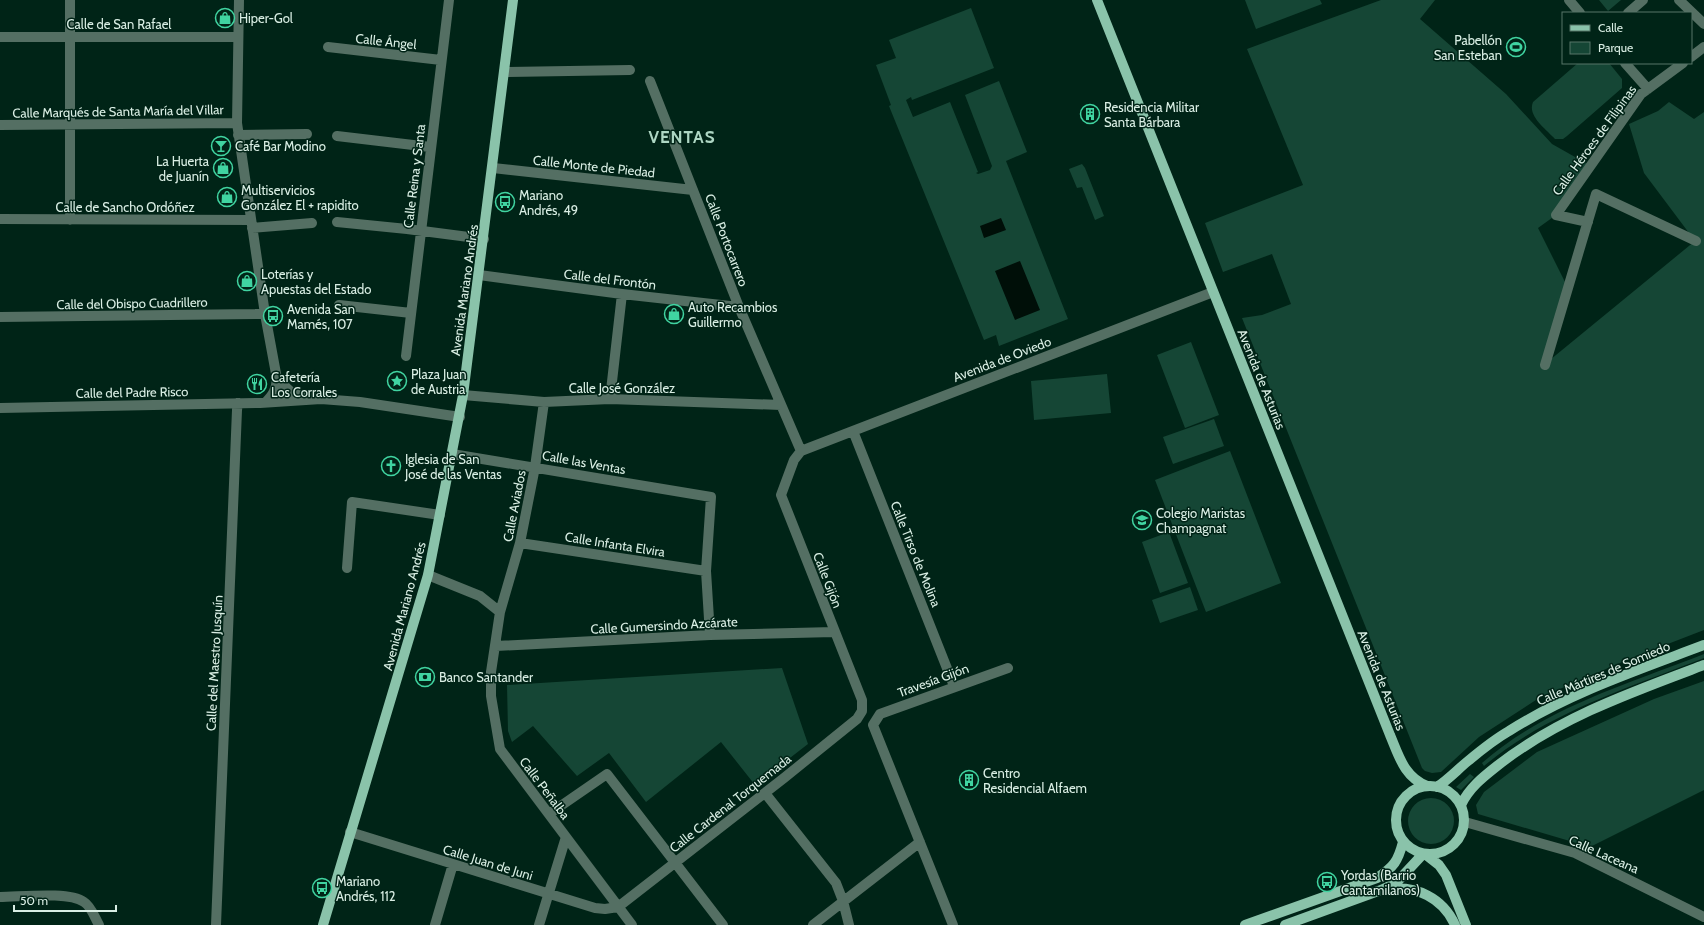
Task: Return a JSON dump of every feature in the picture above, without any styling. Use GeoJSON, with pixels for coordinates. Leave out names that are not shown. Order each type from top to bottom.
{"type":"FeatureCollection","features":[{"type":"Feature","properties":{"kind":"main road","name":"Avenida Mariano Andrés"},"geometry":{"type":"LineString","coordinates":[[323,925],[428,575],[460,417],[484,239],[513,0]]}},
{"type":"Feature","properties":{"kind":"main road","name":"Avenida de Asturias"},"geometry":{"type":"LineString","coordinates":[[1097,0],[1404,768],[1417,782],[1427,786]]}},
{"type":"Feature","properties":{"kind":"main road","name":"Calle Mártires de Somiedo"},"geometry":{"type":"LineString","coordinates":[[1437,787],[1450,779],[1467,762],[1508,731],[1543,712],[1577,695],[1704,645]]}},
{"type":"Feature","properties":{"kind":"main road"},"geometry":{"type":"LineString","coordinates":[[1461,805],[1466,794],[1481,778],[1520,748],[1549,730],[1580,715],[1704,665]]}},
{"type":"Feature","properties":{"kind":"main road","name":"Avenida de Asturias"},"geometry":{"type":"LineString","coordinates":[[1404,768],[1406,787],[1404,799]]}},
{"type":"Feature","properties":{"kind":"main road"},"geometry":{"type":"LineString","coordinates":[[1285,925],[1381,890],[1396,883],[1424,854],[1444,852],[1452,847],[1459,840],[1463,832],[1465,822],[1461,805],[1451,794],[1437,787],[1427,786],[1418,788],[1404,799],[1398,809],[1396,820],[1398,832],[1404,842],[1416,851],[1424,854],[1439,865],[1446,875],[1466,925]]}},
{"type":"Feature","properties":{"kind":"main road"},"geometry":{"type":"LineString","coordinates":[[1246,925],[1377,878],[1391,869],[1399,859],[1404,842]]}},
{"type":"Feature","properties":{"kind":"main road"},"geometry":{"type":"LineString","coordinates":[[1446,875],[1447,859],[1452,847]]}},
{"type":"Feature","properties":{"kind":"main road"},"geometry":{"type":"LineString","coordinates":[[1381,890],[1405,888],[1417,890],[1428,895],[1444,907],[1451,916],[1455,925]]}},
{"type":"Feature","properties":{"kind":"street"},"geometry":{"type":"LineString","coordinates":[[70,0],[70,220]]}},
{"type":"Feature","properties":{"kind":"street"},"geometry":{"type":"LineString","coordinates":[[239,0],[238,135],[265,314],[277,379],[276,389],[272,396],[264,403]]}},
{"type":"Feature","properties":{"kind":"street","name":"Calle Reina y Santa"},"geometry":{"type":"LineString","coordinates":[[406,356],[430,147],[449,0]]}},
{"type":"Feature","properties":{"kind":"street"},"geometry":{"type":"LineString","coordinates":[[1569,0],[1579,12]]}},
{"type":"Feature","properties":{"kind":"street"},"geometry":{"type":"LineString","coordinates":[[1629,12],[1643,0]]}},
{"type":"Feature","properties":{"kind":"street"},"geometry":{"type":"LineString","coordinates":[[1679,0],[1692,12]]}},
{"type":"Feature","properties":{"kind":"street"},"geometry":{"type":"LineString","coordinates":[[1692,12],[1704,24]]}},
{"type":"Feature","properties":{"kind":"street","name":"Calle de San Rafael"},"geometry":{"type":"LineString","coordinates":[[0,37],[238,38]]}},
{"type":"Feature","properties":{"kind":"street","name":"Calle Ángel"},"geometry":{"type":"LineString","coordinates":[[328,47],[441,60]]}},
{"type":"Feature","properties":{"kind":"street"},"geometry":{"type":"LineString","coordinates":[[1692,56],[1704,47]]}},
{"type":"Feature","properties":{"kind":"street"},"geometry":{"type":"LineString","coordinates":[[1626,64],[1648,89]]}},
{"type":"Feature","properties":{"kind":"street","name":"Calle Héroes de Filipinas"},"geometry":{"type":"LineString","coordinates":[[1588,222],[1556,215],[1641,94],[1682,64]]}},
{"type":"Feature","properties":{"kind":"street"},"geometry":{"type":"LineString","coordinates":[[504,72],[630,70]]}},
{"type":"Feature","properties":{"kind":"street","name":"Calle Portocarrero"},"geometry":{"type":"LineString","coordinates":[[650,81],[739,307],[801,451]]}},
{"type":"Feature","properties":{"kind":"street","name":"Calle Marqués de Santa María del Villar"},"geometry":{"type":"LineString","coordinates":[[0,125],[237,123]]}},
{"type":"Feature","properties":{"kind":"street"},"geometry":{"type":"LineString","coordinates":[[238,135],[307,134]]}},
{"type":"Feature","properties":{"kind":"street"},"geometry":{"type":"LineString","coordinates":[[337,136],[430,147]]}},
{"type":"Feature","properties":{"kind":"street","name":"Calle Monte de Piedad"},"geometry":{"type":"LineString","coordinates":[[493,168],[693,190]]}},
{"type":"Feature","properties":{"kind":"street"},"geometry":{"type":"LineString","coordinates":[[1545,365],[1596,194],[1696,241]]}},
{"type":"Feature","properties":{"kind":"street","name":"Calle de Sancho Ordóñez"},"geometry":{"type":"LineString","coordinates":[[0,219],[251,224],[312,223]]}},
{"type":"Feature","properties":{"kind":"street"},"geometry":{"type":"LineString","coordinates":[[337,222],[420,230],[484,239]]}},
{"type":"Feature","properties":{"kind":"street","name":"Calle del Frontón"},"geometry":{"type":"LineString","coordinates":[[479,275],[622,294],[739,307]]}},
{"type":"Feature","properties":{"kind":"street","name":"Avenida de Oviedo"},"geometry":{"type":"LineString","coordinates":[[801,451],[1213,292]]}},
{"type":"Feature","properties":{"kind":"street"},"geometry":{"type":"LineString","coordinates":[[610,399],[622,294]]}},
{"type":"Feature","properties":{"kind":"street"},"geometry":{"type":"LineString","coordinates":[[339,305],[411,313]]}},
{"type":"Feature","properties":{"kind":"street","name":"Calle del Obispo Cuadrillero"},"geometry":{"type":"LineString","coordinates":[[0,317],[265,314]]}},
{"type":"Feature","properties":{"kind":"street"},"geometry":{"type":"LineString","coordinates":[[277,379],[291,392],[320,399],[360,402],[460,417]]}},
{"type":"Feature","properties":{"kind":"street","name":"Calle José González"},"geometry":{"type":"LineString","coordinates":[[463,395],[544,402],[610,399],[781,405]]}},
{"type":"Feature","properties":{"kind":"street","name":"Calle del Padre Risco"},"geometry":{"type":"LineString","coordinates":[[0,408],[264,403],[320,399]]}},
{"type":"Feature","properties":{"kind":"street","name":"Calle Aviados"},"geometry":{"type":"LineString","coordinates":[[496,646],[500,612],[520,543],[535,467],[544,402]]}},
{"type":"Feature","properties":{"kind":"street","name":"Calle del Maestro Jusquín"},"geometry":{"type":"LineString","coordinates":[[216,925],[238,403]]}},
{"type":"Feature","properties":{"kind":"street","name":"Calle Tirso de Molina"},"geometry":{"type":"LineString","coordinates":[[853,430],[954,686]]}},
{"type":"Feature","properties":{"kind":"street","name":"Calle Gijón"},"geometry":{"type":"LineString","coordinates":[[801,451],[794,460],[781,495],[862,700],[862,711],[857,719]]}},
{"type":"Feature","properties":{"kind":"street","name":"Calle las Ventas"},"geometry":{"type":"LineString","coordinates":[[452,454],[711,497],[706,571]]}},
{"type":"Feature","properties":{"kind":"street"},"geometry":{"type":"LineString","coordinates":[[347,568],[352,502],[440,515]]}},
{"type":"Feature","properties":{"kind":"street","name":"Calle Infanta Elvira"},"geometry":{"type":"LineString","coordinates":[[520,543],[706,571]]}},
{"type":"Feature","properties":{"kind":"street"},"geometry":{"type":"LineString","coordinates":[[706,571],[710,635]]}},
{"type":"Feature","properties":{"kind":"street"},"geometry":{"type":"LineString","coordinates":[[428,575],[480,596],[500,612]]}},
{"type":"Feature","properties":{"kind":"street","name":"Calle Gumersindo Azcárate"},"geometry":{"type":"LineString","coordinates":[[496,646],[710,635],[834,632]]}},
{"type":"Feature","properties":{"kind":"street","name":"Calle Peñalba"},"geometry":{"type":"LineString","coordinates":[[496,646],[491,672],[491,696],[500,749],[632,925]]}},
{"type":"Feature","properties":{"kind":"street","name":"Travesía Gijón"},"geometry":{"type":"LineString","coordinates":[[920,842],[873,725],[880,714],[954,686],[1008,668]]}},
{"type":"Feature","properties":{"kind":"street","name":"Calle Cardenal Torquemada"},"geometry":{"type":"LineString","coordinates":[[618,907],[765,793],[857,719]]}},
{"type":"Feature","properties":{"kind":"street"},"geometry":{"type":"LineString","coordinates":[[549,814],[607,774],[723,925]]}},
{"type":"Feature","properties":{"kind":"street"},"geometry":{"type":"LineString","coordinates":[[765,793],[836,883],[849,925]]}},
{"type":"Feature","properties":{"kind":"street","name":"Calle Laceana"},"geometry":{"type":"LineString","coordinates":[[1465,822],[1575,853],[1704,917]]}},
{"type":"Feature","properties":{"kind":"street","name":"Calle Juan de Juni"},"geometry":{"type":"LineString","coordinates":[[350,832],[595,908],[605,909],[618,907]]}},
{"type":"Feature","properties":{"kind":"street"},"geometry":{"type":"LineString","coordinates":[[539,925],[566,837]]}},
{"type":"Feature","properties":{"kind":"street"},"geometry":{"type":"LineString","coordinates":[[813,925],[920,842],[953,925]]}},
{"type":"Feature","properties":{"kind":"street"},"geometry":{"type":"LineString","coordinates":[[435,925],[453,864]]}},
{"type":"Feature","properties":{"kind":"street"},"geometry":{"type":"LineString","coordinates":[[0,897],[76,897],[85,902],[99,925]]}},
{"type":"Feature","properties":{"kind":"green space"},"geometry":{"type":"Polygon","coordinates":[[[1245,0],[1320,0],[1322,4],[1256,29],[1245,0]]]}},
{"type":"Feature","properties":{"kind":"green space"},"geometry":{"type":"Polygon","coordinates":[[[1381,0],[1435,0],[1420,19],[1506,94],[1552,144],[1591,166],[1556,215],[1538,228],[1568,288],[1545,364],[1695,241],[1644,173],[1629,124],[1658,111],[1669,102],[1694,119],[1704,112],[1704,630],[1629,659],[1539,698],[1479,737],[1441,772],[1432,773],[1425,771],[1422,768],[1242,318],[1262,315],[1291,304],[1272,254],[1223,272],[1205,223],[1303,185],[1247,49],[1381,0]]]}},
{"type":"Feature","properties":{"kind":"green space"},"geometry":{"type":"Polygon","coordinates":[[[1599,0],[1621,0],[1608,11],[1599,0]]]}},
{"type":"Feature","properties":{"kind":"green space"},"geometry":{"type":"Polygon","coordinates":[[[971,8],[994,68],[912,100],[911,97],[906,100],[913,117],[950,102],[978,172],[976,173],[978,174],[990,170],[992,166],[965,95],[999,81],[1027,152],[1006,161],[1068,319],[999,346],[996,335],[984,340],[889,106],[891,105],[876,65],[896,58],[889,40],[971,8]]]}},
{"type":"Feature","properties":{"kind":"green space"},"geometry":{"type":"Polygon","coordinates":[[[1577,64],[1610,64],[1622,79],[1622,88],[1563,139],[1555,139],[1538,122],[1533,112],[1533,102],[1577,64]]]}},
{"type":"Feature","properties":{"kind":"green space"},"geometry":{"type":"Polygon","coordinates":[[[1082,164],[1085,168],[1104,216],[1095,220],[1082,187],[1077,188],[1069,169],[1082,164]]]}},
{"type":"Feature","properties":{"kind":"green space"},"geometry":{"type":"Polygon","coordinates":[[[1191,342],[1219,415],[1185,428],[1157,355],[1191,342]]]}},
{"type":"Feature","properties":{"kind":"green space"},"geometry":{"type":"Polygon","coordinates":[[[1107,374],[1111,413],[1034,420],[1031,381],[1107,374]]]}},
{"type":"Feature","properties":{"kind":"green space"},"geometry":{"type":"Polygon","coordinates":[[[1214,419],[1224,446],[1173,464],[1163,437],[1214,419]]]}},
{"type":"Feature","properties":{"kind":"green space"},"geometry":{"type":"Polygon","coordinates":[[[1230,451],[1281,583],[1206,612],[1155,480],[1230,451]]]}},
{"type":"Feature","properties":{"kind":"green space"},"geometry":{"type":"Polygon","coordinates":[[[1169,532],[1188,583],[1160,593],[1142,542],[1169,532]]]}},
{"type":"Feature","properties":{"kind":"green space"},"geometry":{"type":"Polygon","coordinates":[[[1190,587],[1198,610],[1160,623],[1152,600],[1190,587]]]}},
{"type":"Feature","properties":{"kind":"green space"},"geometry":{"type":"Polygon","coordinates":[[[1704,654],[1704,658],[1618,691],[1561,716],[1508,747],[1484,766],[1482,763],[1506,744],[1559,712],[1617,687],[1704,654]]]}},
{"type":"Feature","properties":{"kind":"green space"},"geometry":{"type":"Polygon","coordinates":[[[782,668],[808,744],[755,785],[721,742],[646,802],[609,753],[577,776],[533,726],[512,742],[508,731],[507,685],[782,668]]]}},
{"type":"Feature","properties":{"kind":"green space"},"geometry":{"type":"Polygon","coordinates":[[[1704,681],[1704,790],[1590,847],[1478,814],[1476,805],[1484,792],[1537,752],[1654,699],[1704,681]]]}},
{"type":"Feature","properties":{"kind":"green space"},"geometry":{"type":"Polygon","coordinates":[[[1470,774],[1474,777],[1461,790],[1456,787],[1470,774]]]}},
{"type":"Feature","properties":{"kind":"green space"},"geometry":{"type":"Polygon","coordinates":[[[1426,798],[1436,798],[1444,802],[1450,808],[1454,816],[1454,826],[1450,834],[1444,840],[1436,844],[1426,844],[1418,840],[1412,834],[1408,826],[1408,816],[1412,808],[1418,802],[1426,798]]]}},
{"type":"Feature","properties":{"kind":"shaded area"},"geometry":{"type":"Polygon","coordinates":[[[1001,218],[1006,230],[984,238],[980,226],[1001,218]]]}},
{"type":"Feature","properties":{"kind":"shaded area"},"geometry":{"type":"Polygon","coordinates":[[[1020,261],[1040,310],[1015,320],[995,271],[1020,261]]]}},
{"type":"Feature","properties":{"kind":"place","name":"Hiper-Gol"},"geometry":{"type":"Point","coordinates":[225,18]}},
{"type":"Feature","properties":{"kind":"place","name":"Pabellón San Esteban"},"geometry":{"type":"Point","coordinates":[1516,47]}},
{"type":"Feature","properties":{"kind":"place","name":"Residencia Militar Santa Bárbara"},"geometry":{"type":"Point","coordinates":[1090,114]}},
{"type":"Feature","properties":{"kind":"place","name":"Café Bar Modino"},"geometry":{"type":"Point","coordinates":[221,146]}},
{"type":"Feature","properties":{"kind":"place","name":"La Huerta de Juanín"},"geometry":{"type":"Point","coordinates":[223,168]}},
{"type":"Feature","properties":{"kind":"place","name":"Multiservicios González El + rapidito"},"geometry":{"type":"Point","coordinates":[227,197]}},
{"type":"Feature","properties":{"kind":"place","name":"Mariano Andrés, 49"},"geometry":{"type":"Point","coordinates":[505,202]}},
{"type":"Feature","properties":{"kind":"place","name":"Loterías y Apuestas del Estado"},"geometry":{"type":"Point","coordinates":[247,281]}},
{"type":"Feature","properties":{"kind":"place","name":"Auto Recambios Guillermo"},"geometry":{"type":"Point","coordinates":[674,314]}},
{"type":"Feature","properties":{"kind":"place","name":"Avenida San Mamés, 107"},"geometry":{"type":"Point","coordinates":[273,316]}},
{"type":"Feature","properties":{"kind":"place","name":"Plaza Juan de Austria"},"geometry":{"type":"Point","coordinates":[397,381]}},
{"type":"Feature","properties":{"kind":"place","name":"Cafetería Los Corrales"},"geometry":{"type":"Point","coordinates":[257,384]}},
{"type":"Feature","properties":{"kind":"place","name":"Iglesia de San José de las Ventas"},"geometry":{"type":"Point","coordinates":[391,466]}},
{"type":"Feature","properties":{"kind":"place","name":"Colegio Maristas Champagnat"},"geometry":{"type":"Point","coordinates":[1142,520]}},
{"type":"Feature","properties":{"kind":"place","name":"Banco Santander"},"geometry":{"type":"Point","coordinates":[425,677]}},
{"type":"Feature","properties":{"kind":"place","name":"Centro Residencial Alfaem"},"geometry":{"type":"Point","coordinates":[969,780]}},
{"type":"Feature","properties":{"kind":"place","name":"Yordas (Barrio Cantamilanos)"},"geometry":{"type":"Point","coordinates":[1327,882]}},
{"type":"Feature","properties":{"kind":"place","name":"Mariano Andrés, 112"},"geometry":{"type":"Point","coordinates":[322,888]}},
{"type":"Feature","properties":{"kind":"district","name":"VENTAS"},"geometry":{"type":"Point","coordinates":[682,137]}}]}
